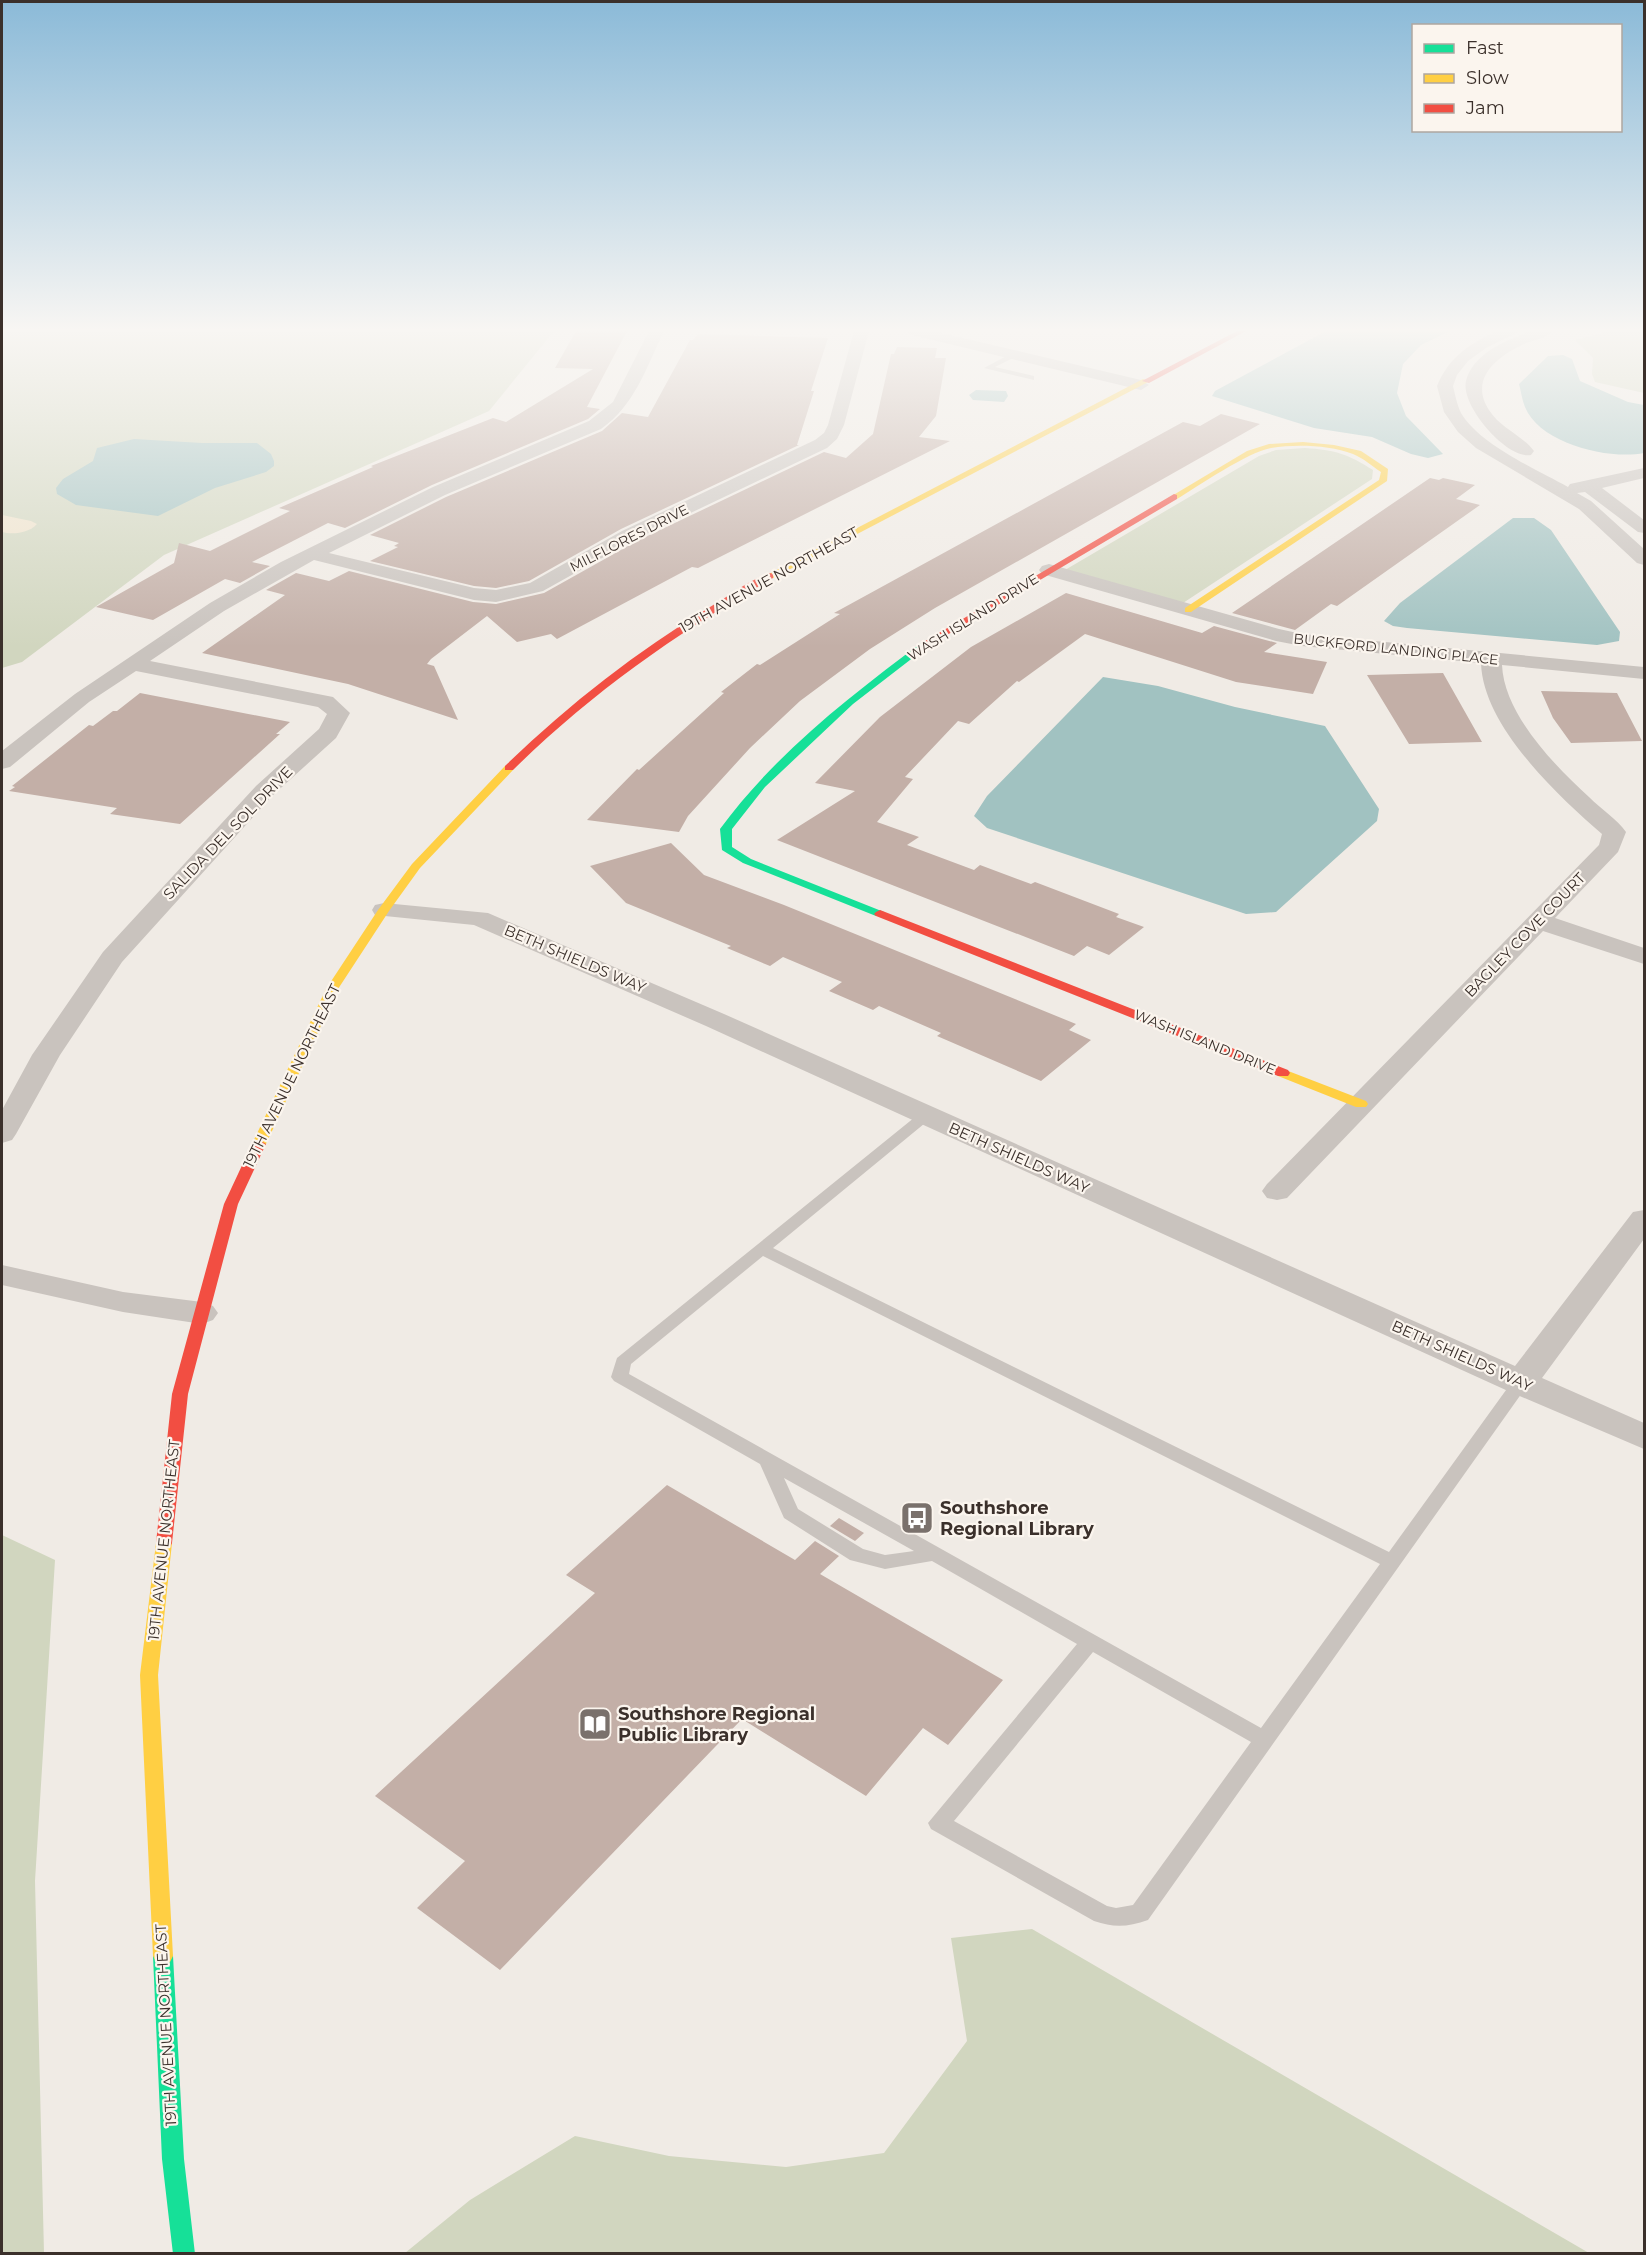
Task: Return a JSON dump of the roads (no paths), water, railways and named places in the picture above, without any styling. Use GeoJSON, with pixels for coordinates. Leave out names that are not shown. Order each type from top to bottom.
{"type":"FeatureCollection","features":[{"type":"Feature","properties":{"kind":"street"},"geometry":{"type":"LineString","coordinates":[[2,762],[82,698],[217,607],[376,520],[569,436]]}},
{"type":"Feature","properties":{"kind":"street","name":"MILFLORES DRIVE"},"geometry":{"type":"LineString","coordinates":[[312,554],[474,594],[496,596],[536,587],[629,534],[821,444],[830,436]]}},
{"type":"Feature","properties":{"kind":"street","name":"19TH AVENUE NORTHEAST"},"geometry":{"type":"LineString","coordinates":[[184,2253],[173,2159],[149,1675],[180,1394],[231,1204],[332,989],[384,910],[437,842],[515,761],[597,689],[683,627],[794,563],[1041,436]]}},
{"type":"Feature","properties":{"kind":"street"},"geometry":{"type":"LineString","coordinates":[[1473,436],[1482,444],[1563,479],[1590,486],[1629,488],[1644,486]]}},
{"type":"Feature","properties":{"kind":"street"},"geometry":{"type":"LineString","coordinates":[[1503,436],[1563,479],[1644,559]]}},
{"type":"Feature","properties":{"kind":"street","name":"WASH ISLAND DRIVE"},"geometry":{"type":"LineString","coordinates":[[1188,610],[1383,481],[1385,471],[1358,453],[1334,447],[1303,444],[1269,446],[1250,453],[1208,477],[929,642],[849,702],[761,785],[726,829],[726,848],[747,861],[1361,1104]]}},
{"type":"Feature","properties":{"kind":"street"},"geometry":{"type":"LineString","coordinates":[[1590,486],[1617,477],[1644,473]]}},
{"type":"Feature","properties":{"kind":"street"},"geometry":{"type":"LineString","coordinates":[[1590,486],[1644,528]]}},
{"type":"Feature","properties":{"kind":"street","name":"BUCKFORD LANDING PLACE"},"geometry":{"type":"LineString","coordinates":[[1049,570],[1276,636],[1644,673]]}},
{"type":"Feature","properties":{"kind":"street","name":"BAGLEY COVE COURT"},"geometry":{"type":"LineString","coordinates":[[1277,1191],[1610,847],[1614,832],[1585,808],[1527,743],[1505,709],[1492,681],[1491,659]]}},
{"type":"Feature","properties":{"kind":"street","name":"SALIDA DEL SOL DRIVE"},"geometry":{"type":"LineString","coordinates":[[2,1134],[46,1056],[112,957],[264,791],[328,733],[339,713],[325,702],[132,664]]}},
{"type":"Feature","properties":{"kind":"street","name":"BETH SHIELDS WAY"},"geometry":{"type":"LineString","coordinates":[[384,910],[478,918],[715,1020],[1644,1437]]}},
{"type":"Feature","properties":{"kind":"street"},"geometry":{"type":"LineString","coordinates":[[1539,921],[1644,956]]}},
{"type":"Feature","properties":{"kind":"street"},"geometry":{"type":"LineString","coordinates":[[1520,1383],[1644,1220]]}},
{"type":"Feature","properties":{"kind":"street"},"geometry":{"type":"LineString","coordinates":[[2,1275],[123,1302],[202,1313]]}},
{"type":"Feature","properties":{"kind":"lane"},"geometry":{"type":"LineString","coordinates":[[925,1116],[623,1362],[620,1377],[1264,1740]]}},
{"type":"Feature","properties":{"kind":"lane"},"geometry":{"type":"LineString","coordinates":[[762,1249],[1393,1562]]}},
{"type":"Feature","properties":{"kind":"lane"},"geometry":{"type":"LineString","coordinates":[[1090,1642],[939,1823],[1102,1914],[1116,1918],[1140,1913],[1520,1383]]}},
{"type":"Feature","properties":{"kind":"lane"},"geometry":{"type":"LineString","coordinates":[[766,1460],[792,1513],[857,1555],[885,1562],[932,1554]]}},
{"type":"Feature","properties":{"kind":"water"},"geometry":{"type":"Polygon","coordinates":[[[1367,436],[1426,436],[1443,454],[1428,458],[1411,454],[1367,436]]]}},
{"type":"Feature","properties":{"kind":"water"},"geometry":{"type":"Polygon","coordinates":[[[1554,436],[1644,436],[1644,453],[1613,454],[1560,440],[1554,436]]]}},
{"type":"Feature","properties":{"kind":"water"},"geometry":{"type":"Polygon","coordinates":[[[134,439],[257,443],[271,454],[274,466],[266,472],[215,488],[158,516],[76,505],[57,494],[56,488],[63,479],[93,461],[97,448],[134,439]]]}},
{"type":"Feature","properties":{"kind":"water"},"geometry":{"type":"Polygon","coordinates":[[[1513,518],[1534,518],[1551,530],[1620,632],[1619,641],[1597,645],[1407,628],[1393,626],[1384,621],[1400,603],[1513,518]]]}},
{"type":"Feature","properties":{"kind":"water"},"geometry":{"type":"Polygon","coordinates":[[[1103,677],[1158,686],[1235,707],[1325,726],[1379,809],[1377,821],[1276,912],[1246,914],[987,828],[974,816],[987,796],[1103,677]]]}},
{"type":"Feature","properties":{"kind":"place","name":"Southshore Regional Library"},"geometry":{"type":"Point","coordinates":[917,1518]}},
{"type":"Feature","properties":{"kind":"place","name":"Southshore Regional Public Library"},"geometry":{"type":"Point","coordinates":[595,1724]}}]}
